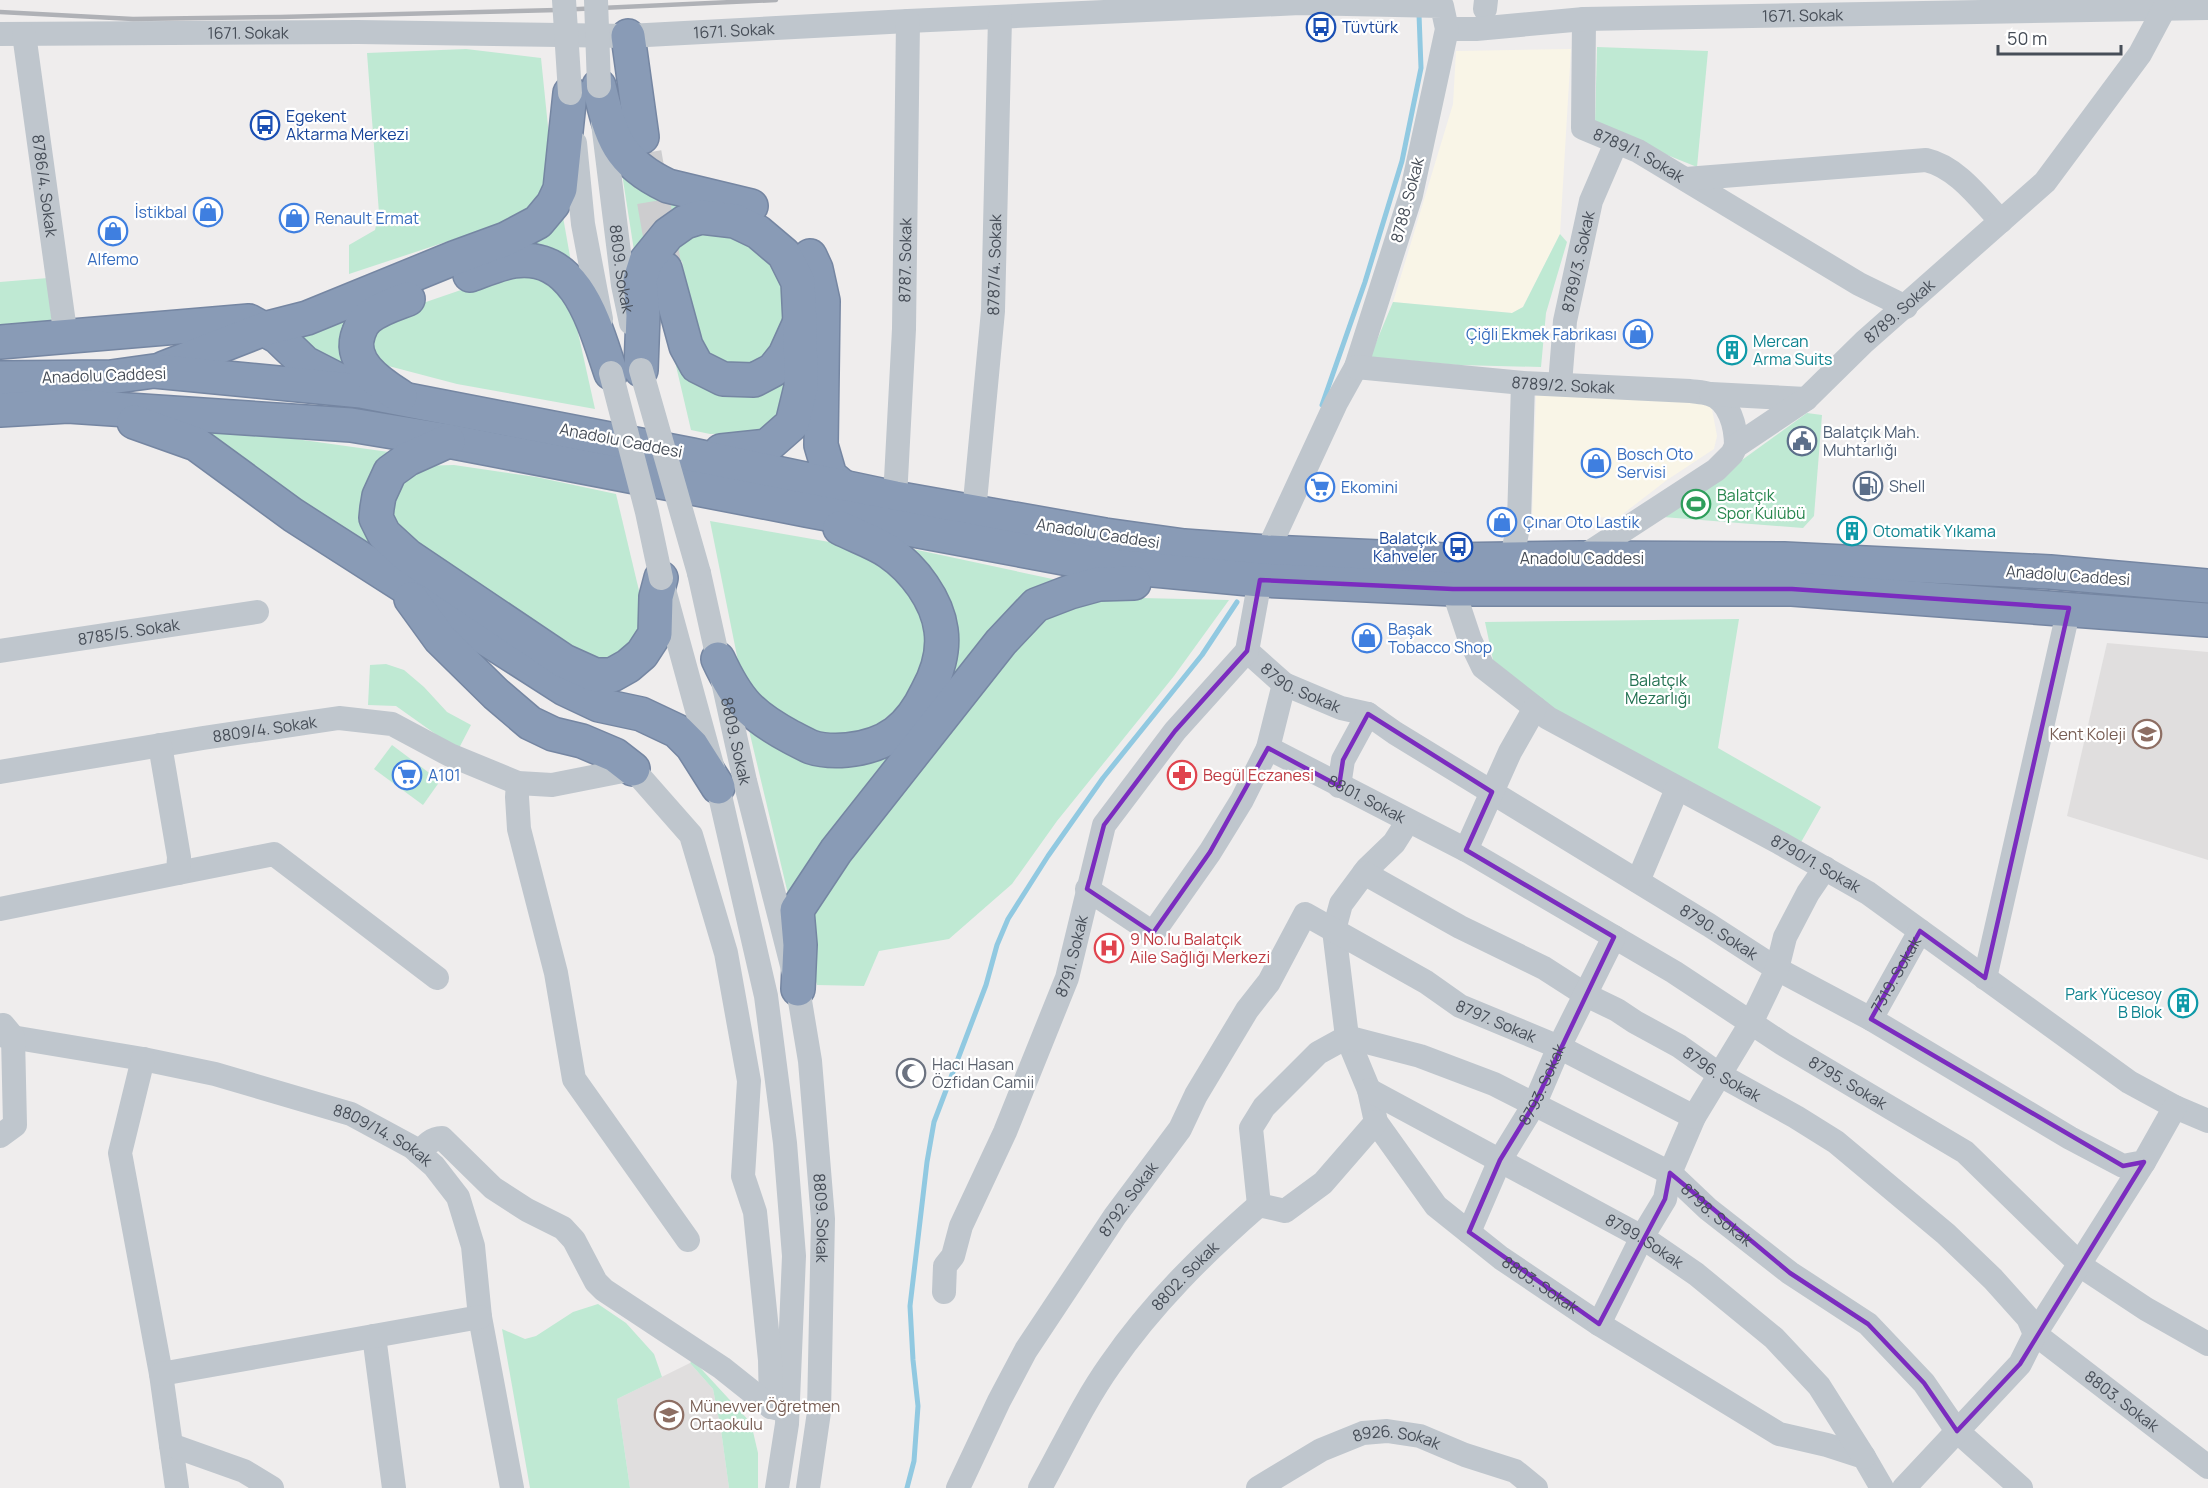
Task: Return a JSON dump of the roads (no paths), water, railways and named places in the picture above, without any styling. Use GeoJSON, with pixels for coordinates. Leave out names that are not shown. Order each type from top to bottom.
{"type":"FeatureCollection","features":[{"type":"Feature","properties":{"kind":"highway"},"geometry":{"type":"LineString","coordinates":[[628,36],[642,136]]}},
{"type":"Feature","properties":{"kind":"highway"},"geometry":{"type":"LineString","coordinates":[[154,371],[264,329],[307,318],[506,239],[537,222],[553,204],[560,189],[584,90]]}},
{"type":"Feature","properties":{"kind":"highway"},"geometry":{"type":"LineString","coordinates":[[584,90],[621,152],[655,180],[668,186],[746,204],[766,212],[804,245],[816,269],[823,301],[821,445],[830,476],[842,486]]}},
{"type":"Feature","properties":{"kind":"highway"},"geometry":{"type":"LineString","coordinates":[[626,371],[643,315],[640,280],[646,261],[668,234],[685,222],[701,217],[735,221],[758,232],[784,254],[798,282],[800,323],[801,387],[792,424],[766,446],[693,455]]}},
{"type":"Feature","properties":{"kind":"highway"},"geometry":{"type":"LineString","coordinates":[[405,398],[383,385],[357,357],[354,342],[360,327],[367,318],[387,307],[512,261],[536,261],[555,268],[570,281],[626,371]]}},
{"type":"Feature","properties":{"kind":"highway"},"geometry":{"type":"LineString","coordinates":[[665,269],[686,346],[696,366],[723,380],[754,380],[773,370],[785,356],[800,323]]}},
{"type":"Feature","properties":{"kind":"highway"},"geometry":{"type":"LineString","coordinates":[[0,342],[249,321],[278,337],[305,363],[361,391]]}},
{"type":"Feature","properties":{"kind":"highway","name":"Anadolu Caddesi"},"geometry":{"type":"LineString","coordinates":[[0,378],[111,377],[154,371],[361,391],[693,455],[895,498],[1105,535],[1184,546],[1264,566],[1453,589],[1792,589],[2208,620]]}},
{"type":"Feature","properties":{"kind":"highway"},"geometry":{"type":"LineString","coordinates":[[68,406],[144,424],[196,444],[293,515],[565,689],[599,705],[641,714],[677,731],[692,746],[718,787]]}},
{"type":"Feature","properties":{"kind":"highway","name":"Anadolu Caddesi"},"geometry":{"type":"LineString","coordinates":[[0,410],[68,406],[351,425],[448,441],[1101,565],[1264,566],[1512,558],[1784,559],[2050,572],[2208,586]]}},
{"type":"Feature","properties":{"kind":"highway"},"geometry":{"type":"LineString","coordinates":[[448,441],[408,459],[390,472],[379,496],[376,518],[384,534],[408,556],[564,661],[595,675],[612,675],[628,666],[642,654],[655,634],[656,597],[661,578]]}},
{"type":"Feature","properties":{"kind":"highway"},"geometry":{"type":"LineString","coordinates":[[718,659],[731,686],[745,706],[762,720],[811,747],[833,752],[877,745],[892,737],[910,720],[922,702],[933,681],[940,654],[941,632],[937,610],[930,597],[915,576],[889,552],[806,510]]}},
{"type":"Feature","properties":{"kind":"highway"},"geometry":{"type":"LineString","coordinates":[[798,989],[800,945],[797,910],[836,851],[1001,642],[1036,605],[1099,584],[1264,566]]}},
{"type":"Feature","properties":{"kind":"highway"},"geometry":{"type":"LineString","coordinates":[[400,583],[440,639],[496,694],[530,723],[553,734],[582,741],[615,755],[633,769]]}},
{"type":"Feature","properties":{"kind":"street","name":"8809. Sokak"},"geometry":{"type":"LineString","coordinates":[[564,0],[584,90]]}},
{"type":"Feature","properties":{"kind":"street","name":"8809. Sokak"},"geometry":{"type":"LineString","coordinates":[[596,0],[584,90],[583,224],[626,371],[699,573],[746,781],[798,989],[810,1061],[823,1219],[819,1412],[808,1488]]}},
{"type":"Feature","properties":{"kind":"street","name":"1671. Sokak"},"geometry":{"type":"LineString","coordinates":[[12,34],[358,32],[628,36],[1300,3],[1442,6],[1447,29]]}},
{"type":"Feature","properties":{"kind":"street","name":"1671. Sokak"},"geometry":{"type":"LineString","coordinates":[[1584,19],[2208,8]]}},
{"type":"Feature","properties":{"kind":"street","name":"8789. Sokak"},"geometry":{"type":"LineString","coordinates":[[1581,558],[1716,470],[1732,454],[1736,446],[1806,399],[1864,342],[2044,182],[2140,54],[2164,9]]}},
{"type":"Feature","properties":{"kind":"street","name":"8787/4. Sokak"},"geometry":{"type":"LineString","coordinates":[[974,512],[993,311],[1000,18]]}},
{"type":"Feature","properties":{"kind":"street"},"geometry":{"type":"LineString","coordinates":[[1447,29],[1476,29],[1584,19]]}},
{"type":"Feature","properties":{"kind":"street","name":"8789/1. Sokak"},"geometry":{"type":"LineString","coordinates":[[1584,19],[1583,128],[1638,151],[1859,284],[1906,307]]}},
{"type":"Feature","properties":{"kind":"street","name":"8787. Sokak"},"geometry":{"type":"LineString","coordinates":[[895,498],[904,329],[908,21]]}},
{"type":"Feature","properties":{"kind":"street","name":"8788. Sokak"},"geometry":{"type":"LineString","coordinates":[[1247,651],[1264,566],[1336,403],[1356,367],[1411,195],[1447,29]]}},
{"type":"Feature","properties":{"kind":"street","name":"8786/4. Sokak"},"geometry":{"type":"LineString","coordinates":[[12,34],[66,338]]}},
{"type":"Feature","properties":{"kind":"street","name":"8789/3. Sokak"},"geometry":{"type":"LineString","coordinates":[[1560,384],[1565,321],[1591,201],[1616,143]]}},
{"type":"Feature","properties":{"kind":"street"},"geometry":{"type":"LineString","coordinates":[[1686,179],[1926,160],[1939,163],[1952,171],[2001,221]]}},
{"type":"Feature","properties":{"kind":"street","name":"8789/2. Sokak"},"geometry":{"type":"LineString","coordinates":[[1356,367],[1523,383],[1806,399]]}},
{"type":"Feature","properties":{"kind":"street","name":"8809. Sokak"},"geometry":{"type":"LineString","coordinates":[[626,371],[647,512],[661,578],[718,787],[766,996],[785,1143],[794,1256],[779,1409],[777,1488]]}},
{"type":"Feature","properties":{"kind":"street"},"geometry":{"type":"LineString","coordinates":[[1512,558],[1519,522],[1523,383]]}},
{"type":"Feature","properties":{"kind":"street"},"geometry":{"type":"LineString","coordinates":[[1711,394],[1729,413],[1736,435],[1736,446]]}},
{"type":"Feature","properties":{"kind":"street","name":"8790/1. Sokak"},"geometry":{"type":"LineString","coordinates":[[1453,589],[1470,640],[1483,667],[1548,718],[1868,893],[2129,1082],[2175,1107],[2208,1120]]}},
{"type":"Feature","properties":{"kind":"street"},"geometry":{"type":"LineString","coordinates":[[1985,978],[2069,608]]}},
{"type":"Feature","properties":{"kind":"street","name":"8785/5. Sokak"},"geometry":{"type":"LineString","coordinates":[[0,651],[257,612]]}},
{"type":"Feature","properties":{"kind":"street","name":"8790. Sokak"},"geometry":{"type":"LineString","coordinates":[[1247,651],[1284,684],[1341,708],[1368,714],[1395,733],[1638,881],[1777,969],[1871,1019],[2070,1138],[2123,1166],[2144,1162]]}},
{"type":"Feature","properties":{"kind":"street","name":"8791. Sokak"},"geometry":{"type":"LineString","coordinates":[[944,1292],[945,1266],[953,1256],[960,1226],[1005,1132],[1067,978],[1104,825],[1175,731],[1247,651]]}},
{"type":"Feature","properties":{"kind":"street"},"geometry":{"type":"LineString","coordinates":[[1087,889],[1153,933],[1210,852],[1242,800],[1268,748],[1284,684]]}},
{"type":"Feature","properties":{"kind":"street"},"geometry":{"type":"LineString","coordinates":[[1466,850],[1510,752],[1535,708]]}},
{"type":"Feature","properties":{"kind":"street"},"geometry":{"type":"LineString","coordinates":[[1339,786],[1343,760],[1368,714]]}},
{"type":"Feature","properties":{"kind":"street","name":"8809/4. Sokak"},"geometry":{"type":"LineString","coordinates":[[0,772],[339,718],[392,724],[450,755],[518,783],[552,785],[633,769]]}},
{"type":"Feature","properties":{"kind":"street"},"geometry":{"type":"LineString","coordinates":[[160,745],[179,857],[178,873]]}},
{"type":"Feature","properties":{"kind":"street","name":"8801. Sokak"},"geometry":{"type":"LineString","coordinates":[[1268,748],[1466,850]]}},
{"type":"Feature","properties":{"kind":"street"},"geometry":{"type":"LineString","coordinates":[[633,769],[691,836],[726,953],[748,1082],[743,1176],[755,1212],[770,1360],[779,1409]]}},
{"type":"Feature","properties":{"kind":"street"},"geometry":{"type":"LineString","coordinates":[[518,783],[519,829],[556,973],[574,1079],[688,1240]]}},
{"type":"Feature","properties":{"kind":"street"},"geometry":{"type":"LineString","coordinates":[[1638,881],[1677,789]]}},
{"type":"Feature","properties":{"kind":"street"},"geometry":{"type":"LineString","coordinates":[[1334,930],[1341,904],[1364,873],[1394,843],[1408,821]]}},
{"type":"Feature","properties":{"kind":"street","name":"8795. Sokak"},"geometry":{"type":"LineString","coordinates":[[1466,850],[1674,972],[1750,1023],[1965,1152],[2079,1263],[2146,1309],[2208,1344]]}},
{"type":"Feature","properties":{"kind":"street"},"geometry":{"type":"LineString","coordinates":[[0,909],[274,854],[437,978]]}},
{"type":"Feature","properties":{"kind":"street"},"geometry":{"type":"LineString","coordinates":[[1599,1324],[1642,1237],[1665,1199],[1670,1173],[1694,1117],[1750,1023],[1777,969],[1785,937],[1808,893],[1825,868]]}},
{"type":"Feature","properties":{"kind":"street","name":"8796. Sokak"},"geometry":{"type":"LineString","coordinates":[[1364,873],[1460,927],[1544,968],[1586,995],[1679,1046],[1720,1075],[1836,1142],[1946,1234],[1993,1279],[2028,1318],[2035,1334]]}},
{"type":"Feature","properties":{"kind":"street","name":"8797. Sokak"},"geometry":{"type":"LineString","coordinates":[[1305,914],[1426,982],[1460,1006],[1559,1047],[1694,1117]]}},
{"type":"Feature","properties":{"kind":"street","name":"8792. Sokak"},"geometry":{"type":"LineString","coordinates":[[958,1488],[1026,1350],[1114,1216],[1180,1129],[1196,1095],[1247,1010],[1269,982],[1305,914]]}},
{"type":"Feature","properties":{"kind":"street","name":"8803. Sokak"},"geometry":{"type":"LineString","coordinates":[[1334,930],[1347,1037],[1368,1090],[1376,1122],[1436,1206],[1502,1258],[1599,1324],[1779,1434],[1827,1445],[1864,1457]]}},
{"type":"Feature","properties":{"kind":"street","name":"7319. Sokak"},"geometry":{"type":"LineString","coordinates":[[1871,1019],[1920,931]]}},
{"type":"Feature","properties":{"kind":"street","name":"8793. Sokak"},"geometry":{"type":"LineString","coordinates":[[1469,1233],[1500,1160],[1535,1103],[1559,1047],[1614,937]]}},
{"type":"Feature","properties":{"kind":"street"},"geometry":{"type":"LineString","coordinates":[[4,1031],[8,1130]]}},
{"type":"Feature","properties":{"kind":"street","name":"8809/14. Sokak"},"geometry":{"type":"LineString","coordinates":[[4,1031],[214,1074],[351,1114],[412,1146],[434,1166],[458,1197],[473,1246],[480,1317],[512,1488]]}},
{"type":"Feature","properties":{"kind":"street"},"geometry":{"type":"LineString","coordinates":[[1347,1037],[1318,1053],[1264,1107],[1251,1128],[1259,1205],[1285,1211],[1323,1183],[1376,1122]]}},
{"type":"Feature","properties":{"kind":"street","name":"8798. Sokak"},"geometry":{"type":"LineString","coordinates":[[1347,1037],[1420,1056],[1494,1084],[1670,1173],[1708,1209],[1790,1273],[1868,1324],[1924,1383],[1958,1431],[2021,1488]]}},
{"type":"Feature","properties":{"kind":"street"},"geometry":{"type":"LineString","coordinates":[[142,1059],[120,1153],[161,1374],[177,1488]]}},
{"type":"Feature","properties":{"kind":"street","name":"8799. Sokak"},"geometry":{"type":"LineString","coordinates":[[1368,1090],[1642,1237],[1696,1274],[1774,1338],[1819,1386],[1864,1457]]}},
{"type":"Feature","properties":{"kind":"street"},"geometry":{"type":"LineString","coordinates":[[1904,1488],[2020,1365],[2035,1334],[2144,1162],[2175,1107]]}},
{"type":"Feature","properties":{"kind":"street"},"geometry":{"type":"LineString","coordinates":[[419,1153],[426,1144],[436,1138],[442,1138],[493,1188],[527,1210],[563,1228],[574,1240],[596,1282],[604,1290],[722,1368],[779,1409],[819,1412]]}},
{"type":"Feature","properties":{"kind":"street","name":"8802. Sokak"},"geometry":{"type":"LineString","coordinates":[[1041,1488],[1085,1404],[1131,1336],[1160,1299],[1221,1238],[1259,1205]]}},
{"type":"Feature","properties":{"kind":"street"},"geometry":{"type":"LineString","coordinates":[[161,1374],[480,1317]]}},
{"type":"Feature","properties":{"kind":"street","name":"8803. Sokak"},"geometry":{"type":"LineString","coordinates":[[2035,1334],[2208,1467]]}},
{"type":"Feature","properties":{"kind":"street"},"geometry":{"type":"LineString","coordinates":[[374,1336],[394,1488]]}},
{"type":"Feature","properties":{"kind":"street","name":"8926. Sokak"},"geometry":{"type":"LineString","coordinates":[[1258,1488],[1322,1450],[1363,1433],[1387,1431],[1420,1436],[1465,1455],[1515,1471],[1536,1488]]}},
{"type":"Feature","properties":{"kind":"street"},"geometry":{"type":"LineString","coordinates":[[171,1445],[244,1470],[272,1488]]}},
{"type":"Feature","properties":{"kind":"street"},"geometry":{"type":"LineString","coordinates":[[1864,1457],[1882,1488]]}},
{"type":"Feature","properties":{"kind":"waterway"},"geometry":{"type":"LineString","coordinates":[[1322,405],[1365,282],[1402,161],[1421,68],[1419,14]]}},
{"type":"Feature","properties":{"kind":"waterway"},"geometry":{"type":"LineString","coordinates":[[907,1488],[914,1461],[918,1406],[910,1306],[927,1162],[934,1122],[986,985],[997,945],[1008,919],[1048,856],[1103,778],[1202,655],[1237,602]]}},
{"type":"Feature","properties":{"kind":"tunnel"},"geometry":{"type":"LineString","coordinates":[[645,153],[665,267]]}},
{"type":"Feature","properties":{"kind":"railway"},"geometry":{"type":"LineString","coordinates":[[0,12],[133,19],[280,17],[557,10],[776,0]]}},
{"type":"Feature","properties":{"kind":"place","name":"Tüvtürk"},"geometry":{"type":"Point","coordinates":[1321,27]}},
{"type":"Feature","properties":{"kind":"place","name":"Egekent Aktarma Merkezi"},"geometry":{"type":"Point","coordinates":[265,125]}},
{"type":"Feature","properties":{"kind":"place","name":"İstikbal"},"geometry":{"type":"Point","coordinates":[208,212]}},
{"type":"Feature","properties":{"kind":"place","name":"Renault Ermat"},"geometry":{"type":"Point","coordinates":[294,218]}},
{"type":"Feature","properties":{"kind":"place","name":"Alfemo"},"geometry":{"type":"Point","coordinates":[113,231]}},
{"type":"Feature","properties":{"kind":"place","name":"Çiğli Ekmek Fabrikası"},"geometry":{"type":"Point","coordinates":[1638,334]}},
{"type":"Feature","properties":{"kind":"place","name":"Mercan Arma Suits"},"geometry":{"type":"Point","coordinates":[1732,350]}},
{"type":"Feature","properties":{"kind":"place","name":"Balatçık Mah. Muhtarlığı"},"geometry":{"type":"Point","coordinates":[1802,441]}},
{"type":"Feature","properties":{"kind":"place","name":"Bosch Oto Servisi"},"geometry":{"type":"Point","coordinates":[1596,463]}},
{"type":"Feature","properties":{"kind":"place","name":"Shell"},"geometry":{"type":"Point","coordinates":[1868,486]}},
{"type":"Feature","properties":{"kind":"place","name":"Ekomini"},"geometry":{"type":"Point","coordinates":[1320,487]}},
{"type":"Feature","properties":{"kind":"place","name":"Balatçık Spor Kulübü"},"geometry":{"type":"Point","coordinates":[1696,504]}},
{"type":"Feature","properties":{"kind":"place","name":"Çınar Oto Lastik"},"geometry":{"type":"Point","coordinates":[1502,522]}},
{"type":"Feature","properties":{"kind":"place","name":"Otomatik Yıkama"},"geometry":{"type":"Point","coordinates":[1852,531]}},
{"type":"Feature","properties":{"kind":"place","name":"Balatçık Kahveler"},"geometry":{"type":"Point","coordinates":[1458,547]}},
{"type":"Feature","properties":{"kind":"place","name":"Başak Tobacco Shop"},"geometry":{"type":"Point","coordinates":[1367,638]}},
{"type":"Feature","properties":{"kind":"place","name":"Kent Koleji"},"geometry":{"type":"Point","coordinates":[2147,734]}},
{"type":"Feature","properties":{"kind":"place","name":"A101"},"geometry":{"type":"Point","coordinates":[407,775]}},
{"type":"Feature","properties":{"kind":"place","name":"Begül Eczanesi"},"geometry":{"type":"Point","coordinates":[1182,775]}},
{"type":"Feature","properties":{"kind":"place","name":"9 No.lu Balatçık Aile Sağlığı Merkezi"},"geometry":{"type":"Point","coordinates":[1109,948]}},
{"type":"Feature","properties":{"kind":"place","name":"Park Yücesoy B Blok"},"geometry":{"type":"Point","coordinates":[2183,1003]}},
{"type":"Feature","properties":{"kind":"place","name":"Hacı Hasan Özfidan Camii"},"geometry":{"type":"Point","coordinates":[911,1073]}},
{"type":"Feature","properties":{"kind":"place","name":"Münevver Öğretmen Ortaokulu"},"geometry":{"type":"Point","coordinates":[669,1415]}},
{"type":"Feature","properties":{"kind":"park label","name":"Balatçık Mezarlığı"},"geometry":{"type":"Point","coordinates":[1658,689]}}]}
